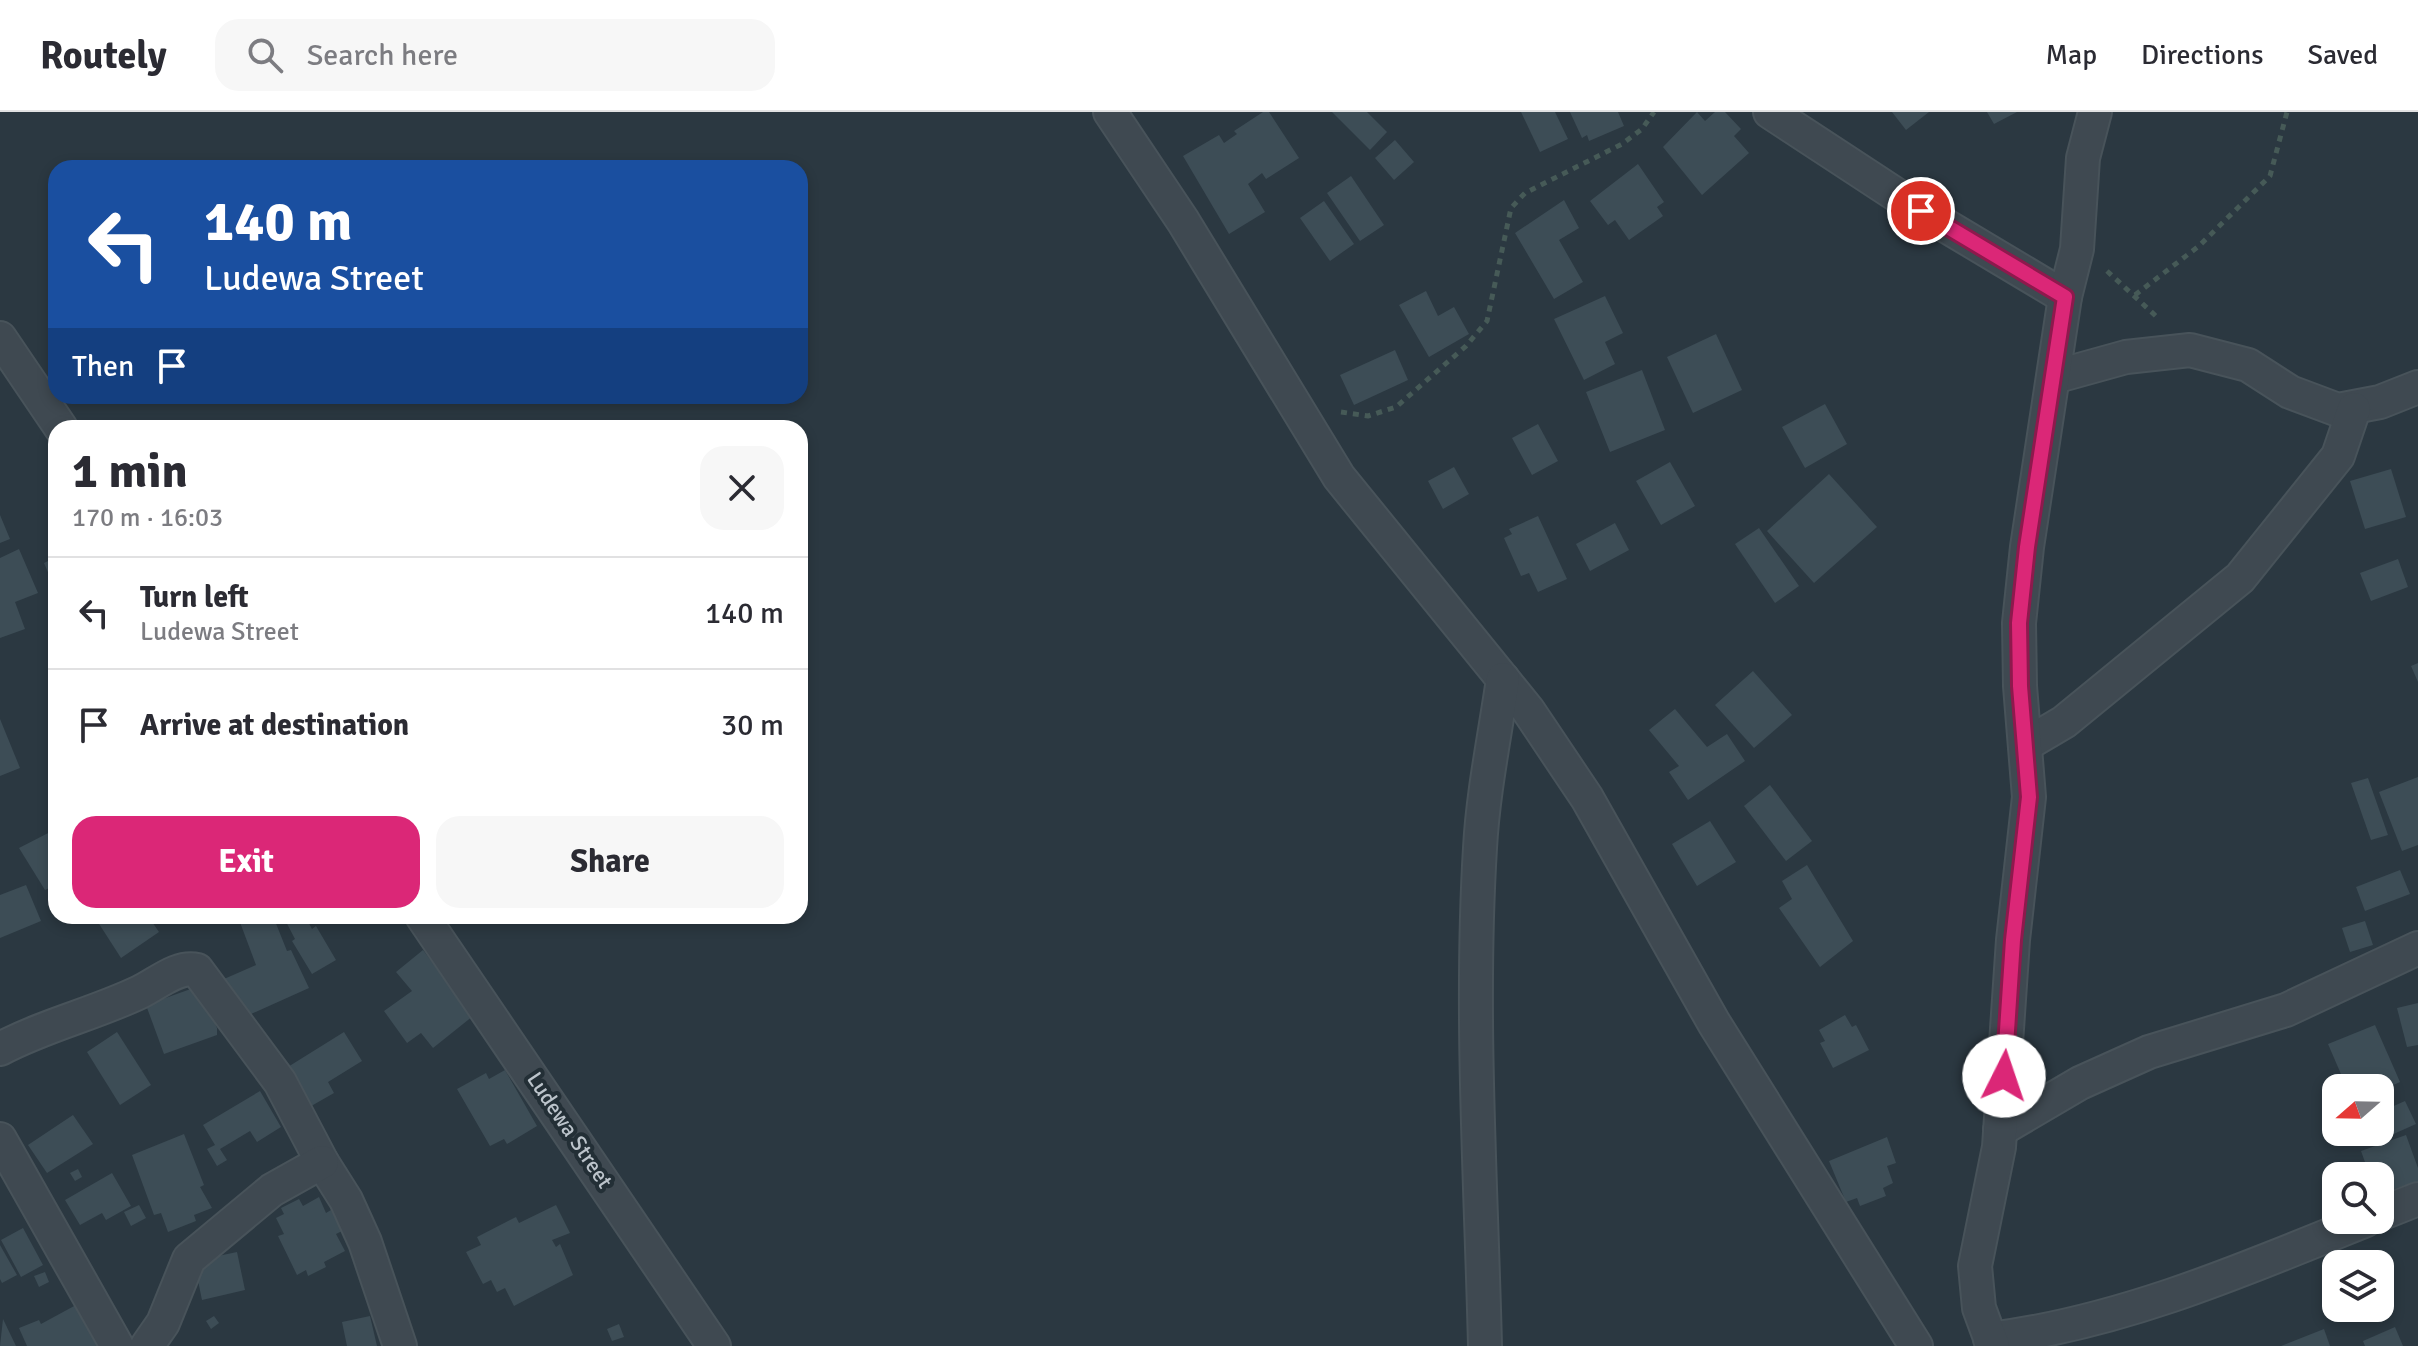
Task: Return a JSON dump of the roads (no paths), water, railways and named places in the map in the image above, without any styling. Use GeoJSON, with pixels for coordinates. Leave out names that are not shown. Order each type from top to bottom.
{"type":"FeatureCollection","features":[{"type":"Feature","properties":{"kind":"street"},"geometry":{"type":"LineString","coordinates":[[1110,112],[1183,221],[1339,477],[1503,679],[1587,798],[1714,1023],[1916,1346]]}},
{"type":"Feature","properties":{"kind":"street"},"geometry":{"type":"LineString","coordinates":[[1770,112],[1921,211],[2065,297]]}},
{"type":"Feature","properties":{"kind":"street"},"geometry":{"type":"LineString","coordinates":[[2095,112],[2083,158],[2077,249],[2065,297],[2027,547],[2019,623],[2029,797],[2013,940],[2000,1130],[1975,1266],[1979,1308],[1992,1342],[2036,1333],[2195,1287],[2330,1234]]}},
{"type":"Feature","properties":{"kind":"street"},"geometry":{"type":"LineString","coordinates":[[0,338],[56,420]]}},
{"type":"Feature","properties":{"kind":"street"},"geometry":{"type":"LineString","coordinates":[[2054,377],[2126,357],[2190,350],[2248,365],[2290,392],[2338,410],[2354,409],[2418,387]]}},
{"type":"Feature","properties":{"kind":"street"},"geometry":{"type":"LineString","coordinates":[[2025,745],[2064,722],[2240,578],[2338,456],[2354,409]]}},
{"type":"Feature","properties":{"kind":"street"},"geometry":{"type":"LineString","coordinates":[[1485,1346],[1475,1081],[1475,963],[1480,844],[1503,679]]}},
{"type":"Feature","properties":{"kind":"street","name":"Ludewa Street"},"geometry":{"type":"LineString","coordinates":[[427,924],[714,1346]]}},
{"type":"Feature","properties":{"kind":"street"},"geometry":{"type":"LineString","coordinates":[[2000,1130],[2080,1083],[2149,1052],[2286,1010],[2418,948]]}},
{"type":"Feature","properties":{"kind":"street"},"geometry":{"type":"LineString","coordinates":[[0,1049],[47,1026],[193,968],[202,975],[280,1082],[346,1200],[365,1242],[400,1346]]}},
{"type":"Feature","properties":{"kind":"street"},"geometry":{"type":"LineString","coordinates":[[0,1139],[117,1346]]}},
{"type":"Feature","properties":{"kind":"street"},"geometry":{"type":"LineString","coordinates":[[147,1346],[177,1293],[184,1266],[198,1250],[272,1190],[322,1162]]}},
{"type":"Feature","properties":{"kind":"street"},"geometry":{"type":"LineString","coordinates":[[2394,1208],[2418,1199]]}}]}
